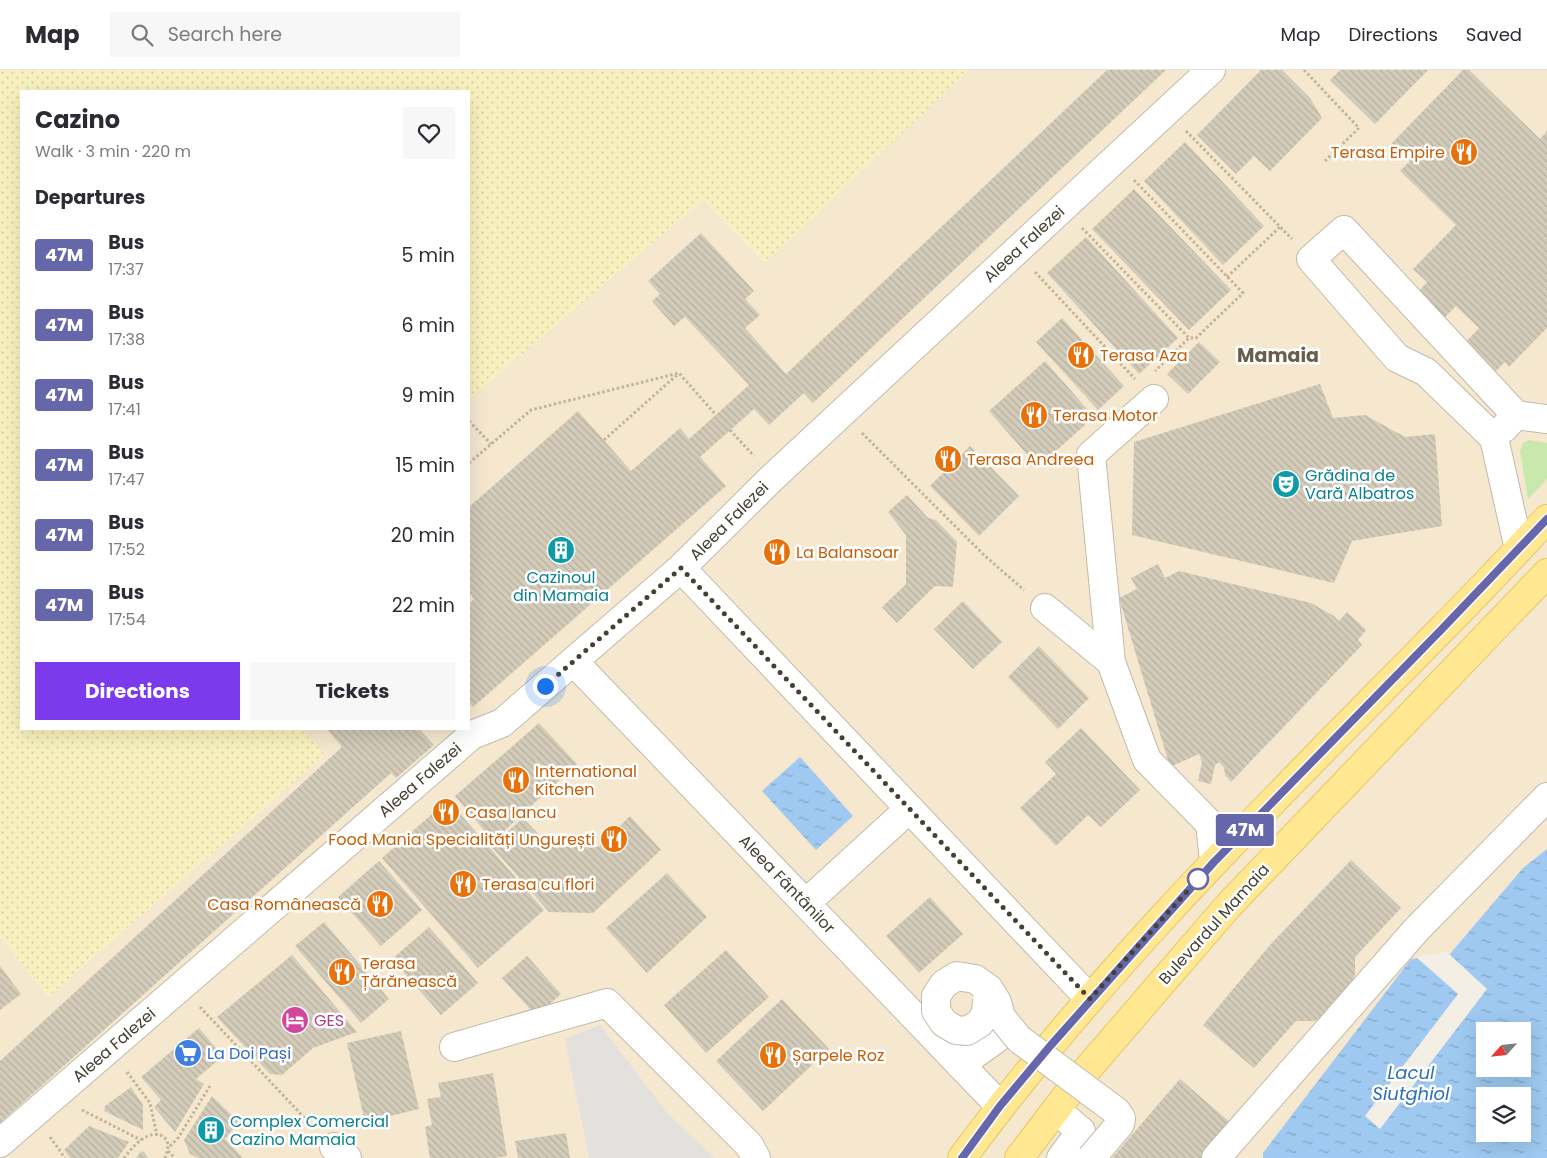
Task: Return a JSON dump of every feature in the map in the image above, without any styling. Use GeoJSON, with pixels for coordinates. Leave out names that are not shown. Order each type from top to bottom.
{"type":"FeatureCollection","features":[{"type":"Feature","properties":{"kind":"main road"},"geometry":{"type":"LineString","coordinates":[[962,1158],[1000,1106],[1090,999],[1214,862],[1547,519]]}},
{"type":"Feature","properties":{"kind":"main road","name":"Bulevardul Mamaia"},"geometry":{"type":"LineString","coordinates":[[1019,1158],[1084,1073],[1229,905],[1547,573]]}},
{"type":"Feature","properties":{"kind":"street","name":"Aleea Falezei"},"geometry":{"type":"LineString","coordinates":[[0,1143],[472,735],[502,723],[681,568],[842,413],[1211,70]]}},
{"type":"Feature","properties":{"kind":"street"},"geometry":{"type":"LineString","coordinates":[[1519,548],[1494,438],[1426,372],[1397,358],[1311,259],[1344,230],[1516,415],[1547,419]]}},
{"type":"Feature","properties":{"kind":"street"},"geometry":{"type":"LineString","coordinates":[[1147,392],[1091,455],[1111,662],[1147,760],[1210,824],[1214,862]]}},
{"type":"Feature","properties":{"kind":"street"},"geometry":{"type":"LineString","coordinates":[[1494,438],[1516,415]]}},
{"type":"Feature","properties":{"kind":"street"},"geometry":{"type":"LineString","coordinates":[[681,568],[1090,999]]}},
{"type":"Feature","properties":{"kind":"street"},"geometry":{"type":"LineString","coordinates":[[1045,608],[1111,662]]}},
{"type":"Feature","properties":{"kind":"street","name":"Aleea Fântânilor"},"geometry":{"type":"LineString","coordinates":[[574,662],[1000,1106]]}},
{"type":"Feature","properties":{"kind":"street"},"geometry":{"type":"LineString","coordinates":[[1216,1158],[1416,929],[1547,797]]}},
{"type":"Feature","properties":{"kind":"street"},"geometry":{"type":"LineString","coordinates":[[806,903],[910,809]]}},
{"type":"Feature","properties":{"kind":"street"},"geometry":{"type":"LineString","coordinates":[[1210,824],[1252,822]]}},
{"type":"Feature","properties":{"kind":"street"},"geometry":{"type":"LineString","coordinates":[[960,1065],[996,1039],[996,1021],[993,1003],[988,998],[986,1013],[980,1023],[967,1031],[956,1030],[944,1024],[936,1012],[936,996],[944,984],[957,976],[975,979],[989,989],[997,1002],[1001,1017],[1019,1039],[1116,1111],[1121,1118],[1120,1124],[1091,1158]]}},
{"type":"Feature","properties":{"kind":"street"},"geometry":{"type":"LineString","coordinates":[[454,1047],[607,1003],[749,1144],[756,1158]]}},
{"type":"Feature","properties":{"kind":"street"},"geometry":{"type":"LineString","coordinates":[[1056,1110],[1081,1131],[1061,1158]]}},
{"type":"Feature","properties":{"kind":"path"},"geometry":{"type":"LineString","coordinates":[[1304,70],[1358,128],[1325,161]]}},
{"type":"Feature","properties":{"kind":"path"},"geometry":{"type":"LineString","coordinates":[[1167,111],[1311,259]]}},
{"type":"Feature","properties":{"kind":"path"},"geometry":{"type":"LineString","coordinates":[[1062,208],[1190,338],[1196,338],[1243,293],[1115,160]]}},
{"type":"Feature","properties":{"kind":"path"},"geometry":{"type":"LineString","coordinates":[[1228,277],[1280,227]]}},
{"type":"Feature","properties":{"kind":"path"},"geometry":{"type":"LineString","coordinates":[[1016,251],[1147,392],[1190,338]]}},
{"type":"Feature","properties":{"kind":"path"},"geometry":{"type":"LineString","coordinates":[[679,373],[716,415]]}},
{"type":"Feature","properties":{"kind":"path"},"geometry":{"type":"LineString","coordinates":[[604,440],[679,373]]}},
{"type":"Feature","properties":{"kind":"path"},"geometry":{"type":"LineString","coordinates":[[470,462],[532,410],[679,373]]}},
{"type":"Feature","properties":{"kind":"path"},"geometry":{"type":"LineString","coordinates":[[842,413],[985,556],[1045,608]]}},
{"type":"Feature","properties":{"kind":"path"},"geometry":{"type":"LineString","coordinates":[[470,422],[491,444]]}},
{"type":"Feature","properties":{"kind":"path"},"geometry":{"type":"LineString","coordinates":[[730,430],[774,477]]}},
{"type":"Feature","properties":{"kind":"path"},"geometry":{"type":"LineString","coordinates":[[181,987],[340,1153]]}},
{"type":"Feature","properties":{"kind":"path"},"geometry":{"type":"LineString","coordinates":[[110,1048],[150,1104],[157,1135]]}},
{"type":"Feature","properties":{"kind":"path"},"geometry":{"type":"LineString","coordinates":[[169,1146],[178,1138],[210,1086]]}},
{"type":"Feature","properties":{"kind":"path"},"geometry":{"type":"LineString","coordinates":[[54,1096],[141,1140]]}},
{"type":"Feature","properties":{"kind":"path"},"geometry":{"type":"LineString","coordinates":[[124,1158],[141,1140],[157,1135],[163,1136],[168,1140],[169,1146],[165,1158]]}},
{"type":"Feature","properties":{"kind":"path"},"geometry":{"type":"LineString","coordinates":[[168,1151],[175,1158]]}},
{"type":"Feature","properties":{"kind":"shaded area"},"geometry":{"type":"Polygon","coordinates":[[[969,70],[1547,70],[1547,849],[1523,868],[1449,955],[1263,1153],[1263,1158],[0,1158],[0,937],[48,997],[324,756],[304,730],[470,730],[470,398],[703,200],[765,263],[969,70]]]}},
{"type":"Feature","properties":{"kind":"shaded area"},"geometry":{"type":"Polygon","coordinates":[[[600,1025],[667,1113],[714,1158],[589,1158],[565,1039],[600,1025]]]}},
{"type":"Feature","properties":{"kind":"green space"},"geometry":{"type":"Polygon","coordinates":[[[1529,440],[1547,443],[1547,479],[1528,499],[1520,451],[1523,443],[1529,440]]]}},
{"type":"Feature","properties":{"kind":"sand"},"geometry":{"type":"Polygon","coordinates":[[[0,70],[969,70],[765,263],[703,200],[470,398],[470,90],[20,90],[20,730],[304,730],[325,755],[48,997],[0,936],[0,70]]]}},
{"type":"Feature","properties":{"kind":"water"},"geometry":{"type":"Polygon","coordinates":[[[800,757],[853,816],[816,850],[762,791],[800,757]]]}},
{"type":"Feature","properties":{"kind":"water","name":"Lacul Siutghiol"},"geometry":{"type":"Polygon","coordinates":[[[1547,849],[1547,1158],[1263,1158],[1263,1153],[1411,959],[1449,955],[1523,868],[1547,849]]]}},
{"type":"Feature","properties":{"kind":"pier"},"geometry":{"type":"Polygon","coordinates":[[[1447,952],[1487,989],[1380,1129],[1365,1116],[1458,994],[1416,957],[1447,952]]]}},
{"type":"Feature","properties":{"kind":"building"},"geometry":{"type":"Polygon","coordinates":[[[1107,70],[1166,70],[813,403],[804,393],[769,425],[754,409],[700,457],[726,486],[473,707],[470,703],[470,603],[474,599],[470,593],[470,506],[578,411],[631,471],[680,428],[689,439],[749,385],[685,317],[674,326],[652,301],[660,294],[648,281],[701,233],[754,291],[745,299],[760,315],[745,328],[786,374],[1107,70]]]}},
{"type":"Feature","properties":{"kind":"building"},"geometry":{"type":"Polygon","coordinates":[[[1261,70],[1282,70],[1310,98],[1322,118],[1270,171],[1254,156],[1236,174],[1197,135],[1261,70]]]}},
{"type":"Feature","properties":{"kind":"building"},"geometry":{"type":"Polygon","coordinates":[[[1340,70],[1428,70],[1375,124],[1330,80],[1340,70]]]}},
{"type":"Feature","properties":{"kind":"building"},"geometry":{"type":"Polygon","coordinates":[[[1463,70],[1469,70],[1540,139],[1547,131],[1547,328],[1509,367],[1505,362],[1495,372],[1465,343],[1479,328],[1456,306],[1444,318],[1418,292],[1427,282],[1413,269],[1456,225],[1400,171],[1410,161],[1392,143],[1463,70]]]}},
{"type":"Feature","properties":{"kind":"building"},"geometry":{"type":"Polygon","coordinates":[[[1185,142],[1264,226],[1223,265],[1144,181],[1185,142]]]}},
{"type":"Feature","properties":{"kind":"building"},"geometry":{"type":"Polygon","coordinates":[[[1134,189],[1231,290],[1189,330],[1092,229],[1134,189]]]}},
{"type":"Feature","properties":{"kind":"building"},"geometry":{"type":"Polygon","coordinates":[[[1086,237],[1178,338],[1139,374],[1047,273],[1086,237]]]}},
{"type":"Feature","properties":{"kind":"building"},"geometry":{"type":"Polygon","coordinates":[[[1062,318],[1124,386],[1098,410],[1036,342],[1062,318]]]}},
{"type":"Feature","properties":{"kind":"building"},"geometry":{"type":"Polygon","coordinates":[[[1199,342],[1220,362],[1188,394],[1167,374],[1199,342]]]}},
{"type":"Feature","properties":{"kind":"building"},"geometry":{"type":"Polygon","coordinates":[[[1045,361],[1094,417],[1038,467],[989,411],[1045,361]]]}},
{"type":"Feature","properties":{"kind":"building","name":"Grădina de Vară Albatros"},"geometry":{"type":"Polygon","coordinates":[[[1320,384],[1333,418],[1365,415],[1405,437],[1435,434],[1442,526],[1352,541],[1334,583],[1132,535],[1134,442],[1320,384]]]}},
{"type":"Feature","properties":{"kind":"building"},"geometry":{"type":"Polygon","coordinates":[[[970,446],[1019,496],[979,536],[930,486],[970,446]]]}},
{"type":"Feature","properties":{"kind":"building"},"geometry":{"type":"Polygon","coordinates":[[[907,495],[928,518],[936,520],[957,542],[953,587],[935,586],[897,623],[882,607],[906,584],[906,535],[888,512],[907,495]]]}},
{"type":"Feature","properties":{"kind":"building"},"geometry":{"type":"Polygon","coordinates":[[[1158,564],[1165,578],[1179,571],[1311,603],[1334,616],[1339,621],[1347,612],[1366,630],[1358,640],[1362,645],[1231,782],[1225,775],[1224,767],[1219,762],[1215,765],[1211,784],[1198,781],[1202,762],[1199,754],[1170,767],[1119,598],[1137,589],[1131,578],[1158,564]]]}},
{"type":"Feature","properties":{"kind":"building"},"geometry":{"type":"Polygon","coordinates":[[[963,601],[1002,642],[973,669],[934,629],[963,601]]]}},
{"type":"Feature","properties":{"kind":"building"},"geometry":{"type":"Polygon","coordinates":[[[1039,646],[1089,698],[1058,729],[1008,677],[1039,646]]]}},
{"type":"Feature","properties":{"kind":"building","name":"International Kitchen"},"geometry":{"type":"Polygon","coordinates":[[[539,723],[577,764],[493,841],[455,796],[539,723]]]}},
{"type":"Feature","properties":{"kind":"building"},"geometry":{"type":"Polygon","coordinates":[[[1081,728],[1140,790],[1101,827],[1088,815],[1056,846],[1020,808],[1056,774],[1045,762],[1081,728]]]}},
{"type":"Feature","properties":{"kind":"building"},"geometry":{"type":"Polygon","coordinates":[[[328,730],[420,730],[434,745],[396,778],[391,773],[0,1123],[0,1061],[342,747],[328,730]]]}},
{"type":"Feature","properties":{"kind":"building","name":"Terasa cu flori"},"geometry":{"type":"Polygon","coordinates":[[[448,800],[544,910],[478,968],[382,858],[448,800]]]}},
{"type":"Feature","properties":{"kind":"building"},"geometry":{"type":"Polygon","coordinates":[[[630,816],[661,850],[593,913],[549,912],[491,846],[523,818],[551,847],[598,847],[630,816]]]}},
{"type":"Feature","properties":{"kind":"building"},"geometry":{"type":"Polygon","coordinates":[[[1351,860],[1401,908],[1355,957],[1355,974],[1350,994],[1336,1008],[1315,1021],[1296,1021],[1254,1068],[1203,1025],[1270,945],[1351,860]]]}},
{"type":"Feature","properties":{"kind":"building","name":"Casa Românească"},"geometry":{"type":"Polygon","coordinates":[[[379,861],[422,910],[381,946],[338,897],[379,861]]]}},
{"type":"Feature","properties":{"kind":"building"},"geometry":{"type":"Polygon","coordinates":[[[667,873],[707,917],[647,973],[606,928],[667,873]]]}},
{"type":"Feature","properties":{"kind":"building"},"geometry":{"type":"Polygon","coordinates":[[[930,897],[963,934],[919,973],[886,936],[930,897]]]}},
{"type":"Feature","properties":{"kind":"building","name":"Terasa Țărănească"},"geometry":{"type":"Polygon","coordinates":[[[324,922],[389,999],[361,1023],[295,946],[324,922]]]}},
{"type":"Feature","properties":{"kind":"building"},"geometry":{"type":"Polygon","coordinates":[[[429,927],[478,983],[441,1015],[392,959],[429,927]]]}},
{"type":"Feature","properties":{"kind":"building"},"geometry":{"type":"Polygon","coordinates":[[[726,950],[769,997],[706,1053],[664,1005],[726,950]]]}},
{"type":"Feature","properties":{"kind":"building"},"geometry":{"type":"Polygon","coordinates":[[[292,955],[357,1032],[313,1048],[282,1075],[270,1074],[217,1017],[292,955]]]}},
{"type":"Feature","properties":{"kind":"building"},"geometry":{"type":"Polygon","coordinates":[[[527,956],[561,994],[536,1016],[502,978],[527,956]]]}},
{"type":"Feature","properties":{"kind":"building"},"geometry":{"type":"Polygon","coordinates":[[[0,966],[21,994],[0,1010],[0,966]]]}},
{"type":"Feature","properties":{"kind":"building","name":"Șarpele Roz"},"geometry":{"type":"Polygon","coordinates":[[[782,999],[829,1049],[763,1111],[716,1061],[782,999]]]}},
{"type":"Feature","properties":{"kind":"building"},"geometry":{"type":"Polygon","coordinates":[[[199,1028],[223,1056],[196,1079],[204,1084],[175,1132],[154,1107],[161,1100],[141,1077],[199,1028]]]}},
{"type":"Feature","properties":{"kind":"building"},"geometry":{"type":"Polygon","coordinates":[[[401,1031],[419,1109],[365,1122],[347,1043],[401,1031]]]}},
{"type":"Feature","properties":{"kind":"building"},"geometry":{"type":"Polygon","coordinates":[[[493,1073],[507,1156],[495,1158],[430,1158],[425,1127],[432,1125],[427,1099],[441,1097],[438,1083],[493,1073]]]}},
{"type":"Feature","properties":{"kind":"building"},"geometry":{"type":"Polygon","coordinates":[[[1180,1079],[1232,1124],[1203,1158],[1112,1158],[1180,1079]]]}},
{"type":"Feature","properties":{"kind":"building"},"geometry":{"type":"Polygon","coordinates":[[[131,1087],[143,1105],[143,1130],[104,1111],[105,1106],[131,1087]]]}},
{"type":"Feature","properties":{"kind":"building","name":"Complex Comercial Cazino Mamaia"},"geometry":{"type":"Polygon","coordinates":[[[212,1096],[239,1122],[225,1139],[241,1158],[198,1158],[190,1154],[184,1140],[212,1096]]]}},
{"type":"Feature","properties":{"kind":"building"},"geometry":{"type":"Polygon","coordinates":[[[89,1126],[129,1142],[118,1158],[70,1158],[64,1150],[89,1126]]]}},
{"type":"Feature","properties":{"kind":"building"},"geometry":{"type":"Polygon","coordinates":[[[566,1133],[570,1158],[518,1158],[515,1141],[566,1133]]]}},
{"type":"Feature","properties":{"kind":"building"},"geometry":{"type":"Polygon","coordinates":[[[141,1151],[145,1153],[148,1158],[136,1158],[141,1151]]]}},
{"type":"Feature","properties":{"kind":"bus line","name":"47M"},"geometry":{"type":"LineString","coordinates":[[962,1158],[1000,1106],[1090,999],[1214,862],[1547,519]]}},
{"type":"Feature","properties":{"kind":"place","name":"Terasa Empire"},"geometry":{"type":"Point","coordinates":[1464,152]}},
{"type":"Feature","properties":{"kind":"place","name":"Terasa Aza"},"geometry":{"type":"Point","coordinates":[1081,355]}},
{"type":"Feature","properties":{"kind":"place","name":"Terasa Motor"},"geometry":{"type":"Point","coordinates":[1034,415]}},
{"type":"Feature","properties":{"kind":"place","name":"Terasa Andreea"},"geometry":{"type":"Point","coordinates":[948,459]}},
{"type":"Feature","properties":{"kind":"place","name":"Grădina de Vară Albatros"},"geometry":{"type":"Point","coordinates":[1286,484]}},
{"type":"Feature","properties":{"kind":"place","name":"Cazinoul din Mamaia"},"geometry":{"type":"Point","coordinates":[561,550]}},
{"type":"Feature","properties":{"kind":"place","name":"La Balansoar"},"geometry":{"type":"Point","coordinates":[777,552]}},
{"type":"Feature","properties":{"kind":"place","name":"International Kitchen"},"geometry":{"type":"Point","coordinates":[516,780]}},
{"type":"Feature","properties":{"kind":"place","name":"Casa Iancu"},"geometry":{"type":"Point","coordinates":[446,812]}},
{"type":"Feature","properties":{"kind":"place","name":"Food Mania Specialități Ungurești"},"geometry":{"type":"Point","coordinates":[614,839]}},
{"type":"Feature","properties":{"kind":"place","name":"Terasa cu flori"},"geometry":{"type":"Point","coordinates":[463,884]}},
{"type":"Feature","properties":{"kind":"place","name":"Casa Românească"},"geometry":{"type":"Point","coordinates":[380,904]}},
{"type":"Feature","properties":{"kind":"place","name":"Terasa Țărănească"},"geometry":{"type":"Point","coordinates":[342,972]}},
{"type":"Feature","properties":{"kind":"place","name":"GES"},"geometry":{"type":"Point","coordinates":[295,1020]}},
{"type":"Feature","properties":{"kind":"place","name":"La Doi Pași"},"geometry":{"type":"Point","coordinates":[188,1053]}},
{"type":"Feature","properties":{"kind":"place","name":"Șarpele Roz"},"geometry":{"type":"Point","coordinates":[773,1055]}},
{"type":"Feature","properties":{"kind":"place","name":"Complex Comercial Cazino Mamaia"},"geometry":{"type":"Point","coordinates":[211,1130]}},
{"type":"Feature","properties":{"kind":"district","name":"Mamaia"},"geometry":{"type":"Point","coordinates":[1278,355]}},
{"type":"Feature","properties":{"kind":"route"},"geometry":{"type":"LineString","coordinates":[[545,686],[681,568],[1090,999],[1202,875],[1198,879]]}}]}
